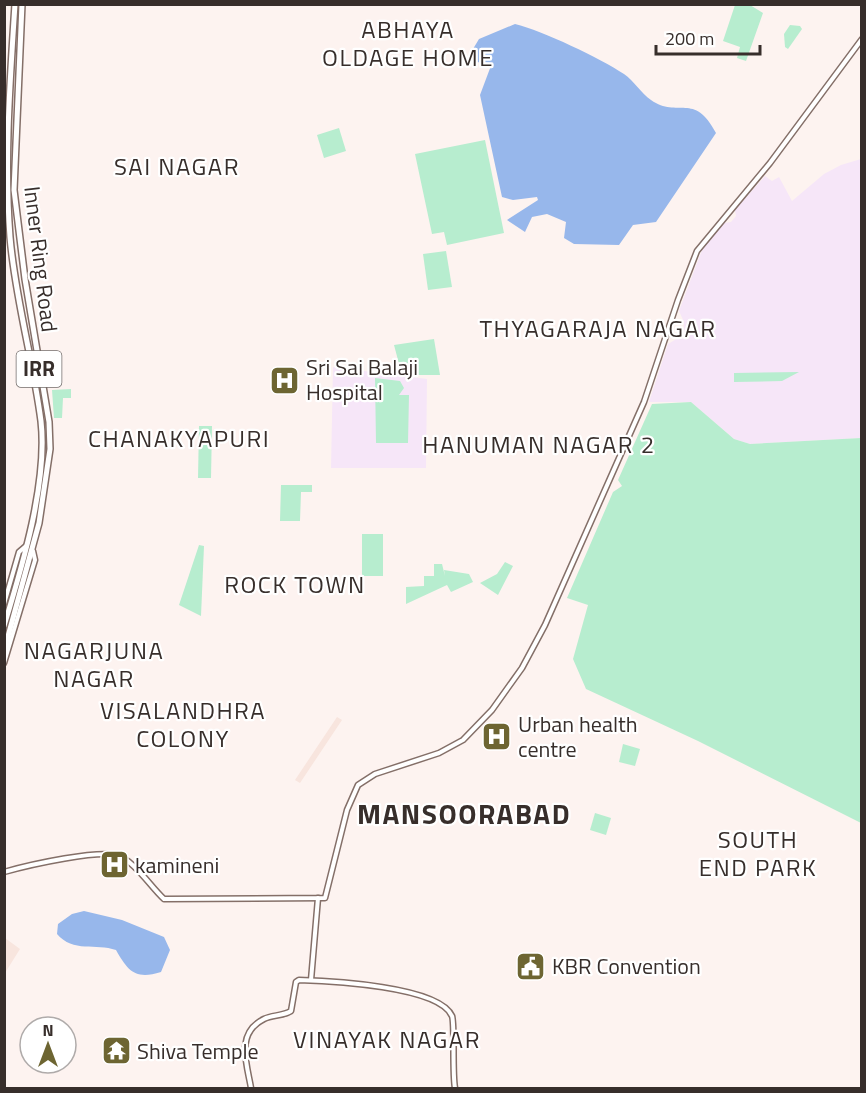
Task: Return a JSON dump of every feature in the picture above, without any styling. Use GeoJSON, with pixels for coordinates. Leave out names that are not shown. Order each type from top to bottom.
{"type":"FeatureCollection","features":[{"type":"Feature","properties":{"kind":"highway","name":"Inner Ring Road"},"geometry":{"type":"LineString","coordinates":[[15,4],[6,158],[10,240],[41,428],[41,462],[26,546]]}},
{"type":"Feature","properties":{"kind":"highway","name":"Inner Ring Road"},"geometry":{"type":"LineString","coordinates":[[22,4],[14,187],[28,300],[49,422],[50,449],[47,478],[32,551]]}},
{"type":"Feature","properties":{"kind":"highway"},"geometry":{"type":"LineString","coordinates":[[19,296],[28,300]]}},
{"type":"Feature","properties":{"kind":"highway","name":"IRR"},"geometry":{"type":"LineString","coordinates":[[4,626],[26,546]]}},
{"type":"Feature","properties":{"kind":"highway","name":"IRR"},"geometry":{"type":"LineString","coordinates":[[4,651],[32,551]]}},
{"type":"Feature","properties":{"kind":"street"},"geometry":{"type":"LineString","coordinates":[[5,872],[44,862],[106,854],[120,856],[164,899],[325,898],[347,810],[358,785],[375,774],[449,749],[463,741],[492,710],[522,668],[545,625],[644,402],[697,251],[770,164],[861,39]]}},
{"type":"Feature","properties":{"kind":"street"},"geometry":{"type":"LineString","coordinates":[[4,604],[19,552],[26,546]]}},
{"type":"Feature","properties":{"kind":"street"},"geometry":{"type":"LineString","coordinates":[[4,663],[35,560],[32,551]]}},
{"type":"Feature","properties":{"kind":"street"},"geometry":{"type":"LineString","coordinates":[[311,980],[318,898]]}},
{"type":"Feature","properties":{"kind":"street"},"geometry":{"type":"LineString","coordinates":[[251,1089],[243,1044],[251,1028],[264,1019],[291,1011],[297,981],[311,980],[369,986],[419,996],[443,1004],[453,1018],[452,1073],[455,1089]]}},
{"type":"Feature","properties":{"kind":"shaded area"},"geometry":{"type":"Polygon","coordinates":[[[861,159],[861,438],[750,444],[734,439],[691,402],[649,402],[668,344],[683,335],[684,322],[679,311],[702,250],[724,223],[731,222],[736,216],[735,210],[765,176],[772,181],[779,177],[792,201],[824,174],[841,165],[861,159]]]}},
{"type":"Feature","properties":{"kind":"shaded area"},"geometry":{"type":"Polygon","coordinates":[[[333,367],[427,379],[426,468],[331,468],[333,367]]]}},
{"type":"Feature","properties":{"kind":"shaded area"},"geometry":{"type":"Polygon","coordinates":[[[337,717],[342,720],[300,783],[295,780],[337,717]]]}},
{"type":"Feature","properties":{"kind":"shaded area"},"geometry":{"type":"Polygon","coordinates":[[[5,938],[20,949],[5,973],[5,938]]]}},
{"type":"Feature","properties":{"kind":"green space"},"geometry":{"type":"Polygon","coordinates":[[[735,5],[750,5],[763,13],[746,61],[737,58],[740,47],[723,41],[735,5]]]}},
{"type":"Feature","properties":{"kind":"green space"},"geometry":{"type":"Polygon","coordinates":[[[790,25],[800,26],[802,29],[788,49],[785,47],[784,34],[790,25]]]}},
{"type":"Feature","properties":{"kind":"green space"},"geometry":{"type":"Polygon","coordinates":[[[339,128],[346,151],[324,158],[317,135],[339,128]]]}},
{"type":"Feature","properties":{"kind":"green space"},"geometry":{"type":"Polygon","coordinates":[[[485,140],[504,233],[447,245],[444,232],[432,234],[415,154],[485,140]]]}},
{"type":"Feature","properties":{"kind":"green space"},"geometry":{"type":"Polygon","coordinates":[[[446,251],[452,287],[428,290],[423,254],[446,251]]]}},
{"type":"Feature","properties":{"kind":"green space"},"geometry":{"type":"Polygon","coordinates":[[[434,339],[440,375],[402,375],[394,345],[434,339]]]}},
{"type":"Feature","properties":{"kind":"green space"},"geometry":{"type":"Polygon","coordinates":[[[799,372],[782,381],[734,382],[734,373],[799,372]]]}},
{"type":"Feature","properties":{"kind":"green space"},"geometry":{"type":"Polygon","coordinates":[[[375,378],[400,381],[404,388],[399,395],[409,395],[408,443],[376,443],[375,378]]]}},
{"type":"Feature","properties":{"kind":"green space"},"geometry":{"type":"Polygon","coordinates":[[[71,389],[71,398],[63,398],[62,418],[54,418],[52,390],[71,389]]]}},
{"type":"Feature","properties":{"kind":"green space"},"geometry":{"type":"Polygon","coordinates":[[[691,402],[734,439],[750,444],[861,438],[861,823],[698,741],[586,689],[573,659],[588,605],[567,598],[613,492],[622,486],[618,480],[652,404],[691,402]]]}},
{"type":"Feature","properties":{"kind":"green space"},"geometry":{"type":"Polygon","coordinates":[[[199,426],[212,426],[211,478],[198,478],[199,426]]]}},
{"type":"Feature","properties":{"kind":"green space"},"geometry":{"type":"Polygon","coordinates":[[[281,485],[312,485],[312,492],[301,492],[300,521],[280,521],[281,485]]]}},
{"type":"Feature","properties":{"kind":"green space"},"geometry":{"type":"Polygon","coordinates":[[[362,534],[383,534],[383,576],[362,576],[362,534]]]}},
{"type":"Feature","properties":{"kind":"green space"},"geometry":{"type":"Polygon","coordinates":[[[199,545],[204,546],[201,616],[179,605],[199,545]]]}},
{"type":"Feature","properties":{"kind":"green space"},"geometry":{"type":"Polygon","coordinates":[[[505,562],[513,566],[498,595],[480,583],[497,574],[505,562]]]}},
{"type":"Feature","properties":{"kind":"green space"},"geometry":{"type":"Polygon","coordinates":[[[434,564],[442,564],[445,576],[444,570],[469,574],[473,582],[451,592],[447,585],[406,604],[406,587],[424,586],[424,576],[434,576],[434,564]]]}},
{"type":"Feature","properties":{"kind":"green space"},"geometry":{"type":"Polygon","coordinates":[[[623,744],[640,749],[635,766],[619,762],[623,744]]]}},
{"type":"Feature","properties":{"kind":"green space"},"geometry":{"type":"Polygon","coordinates":[[[595,813],[611,818],[606,835],[590,830],[595,813]]]}},
{"type":"Feature","properties":{"kind":"water"},"geometry":{"type":"Polygon","coordinates":[[[515,24],[555,39],[614,68],[628,77],[647,97],[661,105],[693,109],[708,120],[716,133],[656,222],[633,225],[619,245],[574,244],[564,238],[566,222],[547,214],[532,217],[525,232],[507,220],[538,200],[537,197],[513,200],[502,197],[480,95],[492,63],[475,62],[473,49],[479,39],[515,24]]]}},
{"type":"Feature","properties":{"kind":"water"},"geometry":{"type":"Polygon","coordinates":[[[84,911],[122,920],[164,937],[170,950],[161,972],[138,974],[124,963],[116,950],[77,946],[63,940],[57,934],[58,924],[72,914],[84,911]]]}},
{"type":"Feature","properties":{"kind":"place","name":"Sri Sai Balaji Hospital"},"geometry":{"type":"Point","coordinates":[285,380]}},
{"type":"Feature","properties":{"kind":"place","name":"Urban health centre"},"geometry":{"type":"Point","coordinates":[497,737]}},
{"type":"Feature","properties":{"kind":"place","name":"kamineni"},"geometry":{"type":"Point","coordinates":[114,865]}},
{"type":"Feature","properties":{"kind":"place","name":"KBR Convention"},"geometry":{"type":"Point","coordinates":[531,966]}},
{"type":"Feature","properties":{"kind":"place","name":"Shiva Temple"},"geometry":{"type":"Point","coordinates":[116,1051]}},
{"type":"Feature","properties":{"kind":"district","name":"ABHAYA OLDAGE HOME"},"geometry":{"type":"Point","coordinates":[408,44]}},
{"type":"Feature","properties":{"kind":"district","name":"SAI NAGAR"},"geometry":{"type":"Point","coordinates":[177,167]}},
{"type":"Feature","properties":{"kind":"district","name":"THYAGARAJA NAGAR"},"geometry":{"type":"Point","coordinates":[598,329]}},
{"type":"Feature","properties":{"kind":"district","name":"CHANAKYAPURI"},"geometry":{"type":"Point","coordinates":[179,439]}},
{"type":"Feature","properties":{"kind":"district","name":"HANUMAN NAGAR 2"},"geometry":{"type":"Point","coordinates":[539,445]}},
{"type":"Feature","properties":{"kind":"district","name":"ROCK TOWN"},"geometry":{"type":"Point","coordinates":[295,585]}},
{"type":"Feature","properties":{"kind":"district","name":"NAGARJUNA NAGAR"},"geometry":{"type":"Point","coordinates":[94,665]}},
{"type":"Feature","properties":{"kind":"district","name":"VISALANDHRA COLONY"},"geometry":{"type":"Point","coordinates":[183,725]}},
{"type":"Feature","properties":{"kind":"district","name":"MANSOORABAD"},"geometry":{"type":"Point","coordinates":[464,814]}},
{"type":"Feature","properties":{"kind":"district","name":"SOUTH END PARK"},"geometry":{"type":"Point","coordinates":[758,854]}},
{"type":"Feature","properties":{"kind":"district","name":"VINAYAK NAGAR"},"geometry":{"type":"Point","coordinates":[387,1040]}}]}
